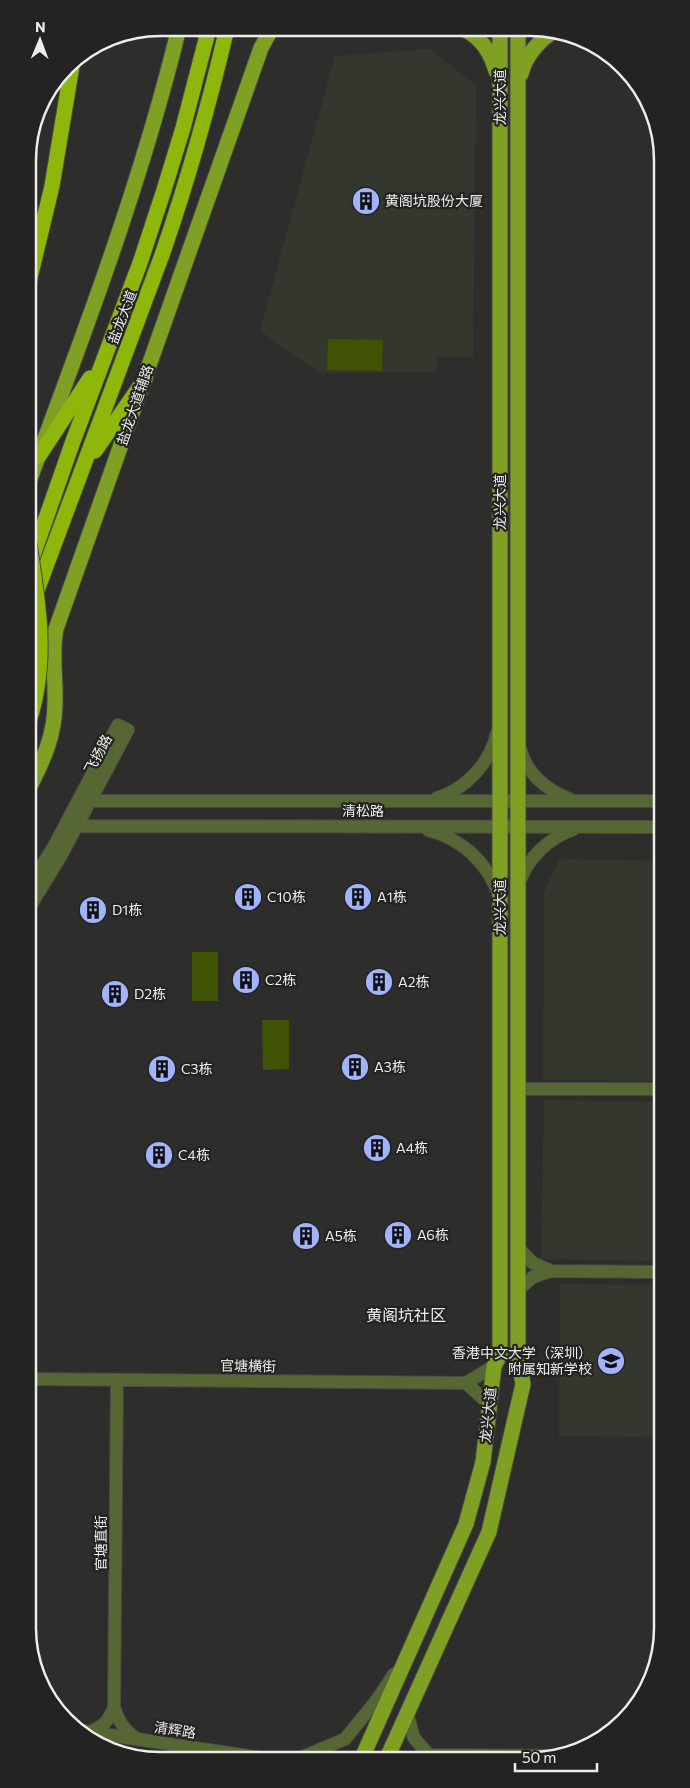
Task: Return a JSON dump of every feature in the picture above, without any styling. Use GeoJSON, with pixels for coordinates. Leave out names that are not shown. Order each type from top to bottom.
{"type":"FeatureCollection","features":[{"type":"Feature","properties":{"kind":"highway","name":"盐龙大道"},"geometry":{"type":"LineString","coordinates":[[37,544],[140,263],[183,128],[207,37]]}},
{"type":"Feature","properties":{"kind":"highway","name":"盐龙大道"},"geometry":{"type":"LineString","coordinates":[[37,589],[183,196],[202,130],[225,37]]}},
{"type":"Feature","properties":{"kind":"highway"},"geometry":{"type":"LineString","coordinates":[[37,249],[52,186],[72,72]]}},
{"type":"Feature","properties":{"kind":"highway"},"geometry":{"type":"LineString","coordinates":[[39,456],[105,356]]}},
{"type":"Feature","properties":{"kind":"highway"},"geometry":{"type":"LineString","coordinates":[[81,471],[145,379]]}},
{"type":"Feature","properties":{"kind":"highway"},"geometry":{"type":"LineString","coordinates":[[37,595],[40,656],[37,682]]}},
{"type":"Feature","properties":{"kind":"main road"},"geometry":{"type":"LineString","coordinates":[[474,36],[482,42],[490,53],[500,88]]}},
{"type":"Feature","properties":{"kind":"main road","name":"龙兴大道"},"geometry":{"type":"LineString","coordinates":[[365,1752],[466,1524],[484,1462],[494,1366],[500,1355],[500,36]]}},
{"type":"Feature","properties":{"kind":"main road","name":"龙兴大道"},"geometry":{"type":"LineString","coordinates":[[390,1752],[489,1532],[523,1384],[518,1354],[518,36]]}},
{"type":"Feature","properties":{"kind":"main road"},"geometry":{"type":"LineString","coordinates":[[37,462],[136,182],[177,37]]}},
{"type":"Feature","properties":{"kind":"main road","name":"盐龙大道辅路"},"geometry":{"type":"LineString","coordinates":[[37,773],[43,761],[52,732],[55,702],[53,655],[56,629],[261,48],[267,37]]}},
{"type":"Feature","properties":{"kind":"main road"},"geometry":{"type":"LineString","coordinates":[[518,88],[522,70],[529,56],[537,45],[546,38]]}},
{"type":"Feature","properties":{"kind":"main road"},"geometry":{"type":"LineString","coordinates":[[500,108],[518,108]]}},
{"type":"Feature","properties":{"kind":"street"},"geometry":{"type":"LineString","coordinates":[[424,801],[450,794],[472,777],[491,752],[500,724]]}},
{"type":"Feature","properties":{"kind":"street","name":"飞扬路"},"geometry":{"type":"LineString","coordinates":[[37,875],[72,823],[128,730],[118,726],[84,801]]}},
{"type":"Feature","properties":{"kind":"street"},"geometry":{"type":"LineString","coordinates":[[518,741],[522,756],[536,778],[560,796],[574,801]]}},
{"type":"Feature","properties":{"kind":"street","name":"清松路"},"geometry":{"type":"LineString","coordinates":[[84,801],[654,801]]}},
{"type":"Feature","properties":{"kind":"street","name":"清松路"},"geometry":{"type":"LineString","coordinates":[[72,823],[654,827]]}},
{"type":"Feature","properties":{"kind":"street","name":"飞扬路"},"geometry":{"type":"LineString","coordinates":[[36,896],[62,854],[72,823]]}},
{"type":"Feature","properties":{"kind":"street"},"geometry":{"type":"LineString","coordinates":[[416,826],[438,832],[473,854],[493,879],[500,898]]}},
{"type":"Feature","properties":{"kind":"street"},"geometry":{"type":"LineString","coordinates":[[518,888],[522,873],[537,852],[564,833],[582,827]]}},
{"type":"Feature","properties":{"kind":"street"},"geometry":{"type":"LineString","coordinates":[[518,1089],[653,1089]]}},
{"type":"Feature","properties":{"kind":"street"},"geometry":{"type":"LineString","coordinates":[[518,1248],[533,1263],[551,1271]]}},
{"type":"Feature","properties":{"kind":"street"},"geometry":{"type":"LineString","coordinates":[[518,1290],[533,1277],[551,1271],[653,1272]]}},
{"type":"Feature","properties":{"kind":"street"},"geometry":{"type":"LineString","coordinates":[[489,1404],[466,1383],[494,1366]]}},
{"type":"Feature","properties":{"kind":"street","name":"官塘横街"},"geometry":{"type":"LineString","coordinates":[[36,1378],[466,1383]]}},
{"type":"Feature","properties":{"kind":"street","name":"官塘直街"},"geometry":{"type":"LineString","coordinates":[[117,1380],[114,1707],[118,1720],[125,1730],[137,1739]]}},
{"type":"Feature","properties":{"kind":"street"},"geometry":{"type":"LineString","coordinates":[[315,1752],[346,1739],[376,1701],[408,1653]]}},
{"type":"Feature","properties":{"kind":"street"},"geometry":{"type":"LineString","coordinates":[[90,1730],[102,1726],[109,1719],[114,1707]]}},
{"type":"Feature","properties":{"kind":"street"},"geometry":{"type":"LineString","coordinates":[[407,1713],[414,1738],[426,1752]]}},
{"type":"Feature","properties":{"kind":"street","name":"清辉路"},"geometry":{"type":"LineString","coordinates":[[94,1732],[223,1752]]}},
{"type":"Feature","properties":{"kind":"shaded area"},"geometry":{"type":"Polygon","coordinates":[[[429,49],[476,85],[473,358],[437,357],[437,372],[320,373],[260,331],[335,56],[429,49]]]}},
{"type":"Feature","properties":{"kind":"shaded area"},"geometry":{"type":"Polygon","coordinates":[[[559,859],[654,861],[653,1081],[543,1080],[544,892],[559,859]]]}},
{"type":"Feature","properties":{"kind":"shaded area"},"geometry":{"type":"Polygon","coordinates":[[[544,1100],[653,1102],[653,1261],[541,1259],[544,1100]]]}},
{"type":"Feature","properties":{"kind":"shaded area","name":"香港中文大学（深圳） 附属知新学校"},"geometry":{"type":"Polygon","coordinates":[[[560,1284],[653,1285],[653,1437],[559,1436],[560,1284]]]}},
{"type":"Feature","properties":{"kind":"green space"},"geometry":{"type":"Polygon","coordinates":[[[328,339],[383,340],[382,371],[327,370],[328,339]]]}},
{"type":"Feature","properties":{"kind":"green space"},"geometry":{"type":"Polygon","coordinates":[[[192,952],[218,952],[218,1001],[192,1001],[192,952]]]}},
{"type":"Feature","properties":{"kind":"green space"},"geometry":{"type":"Polygon","coordinates":[[[262,1020],[289,1020],[289,1069],[263,1070],[262,1020]]]}},
{"type":"Feature","properties":{"kind":"place","name":"黄阁坑股份大厦"},"geometry":{"type":"Point","coordinates":[366,201]}},
{"type":"Feature","properties":{"kind":"place","name":"C10栋"},"geometry":{"type":"Point","coordinates":[248,897]}},
{"type":"Feature","properties":{"kind":"place","name":"A1栋"},"geometry":{"type":"Point","coordinates":[358,897]}},
{"type":"Feature","properties":{"kind":"place","name":"D1栋"},"geometry":{"type":"Point","coordinates":[93,910]}},
{"type":"Feature","properties":{"kind":"place","name":"C2栋"},"geometry":{"type":"Point","coordinates":[246,980]}},
{"type":"Feature","properties":{"kind":"place","name":"A2栋"},"geometry":{"type":"Point","coordinates":[379,982]}},
{"type":"Feature","properties":{"kind":"place","name":"D2栋"},"geometry":{"type":"Point","coordinates":[115,994]}},
{"type":"Feature","properties":{"kind":"place","name":"A3栋"},"geometry":{"type":"Point","coordinates":[355,1067]}},
{"type":"Feature","properties":{"kind":"place","name":"C3栋"},"geometry":{"type":"Point","coordinates":[162,1069]}},
{"type":"Feature","properties":{"kind":"place","name":"A4栋"},"geometry":{"type":"Point","coordinates":[377,1148]}},
{"type":"Feature","properties":{"kind":"place","name":"C4栋"},"geometry":{"type":"Point","coordinates":[159,1155]}},
{"type":"Feature","properties":{"kind":"place","name":"A6栋"},"geometry":{"type":"Point","coordinates":[398,1235]}},
{"type":"Feature","properties":{"kind":"place","name":"A5栋"},"geometry":{"type":"Point","coordinates":[306,1236]}},
{"type":"Feature","properties":{"kind":"place","name":"香港中文大学（深圳） 附属知新学校"},"geometry":{"type":"Point","coordinates":[611,1361]}},
{"type":"Feature","properties":{"kind":"district","name":"黄阁坑社区"},"geometry":{"type":"Point","coordinates":[406,1315]}}]}
